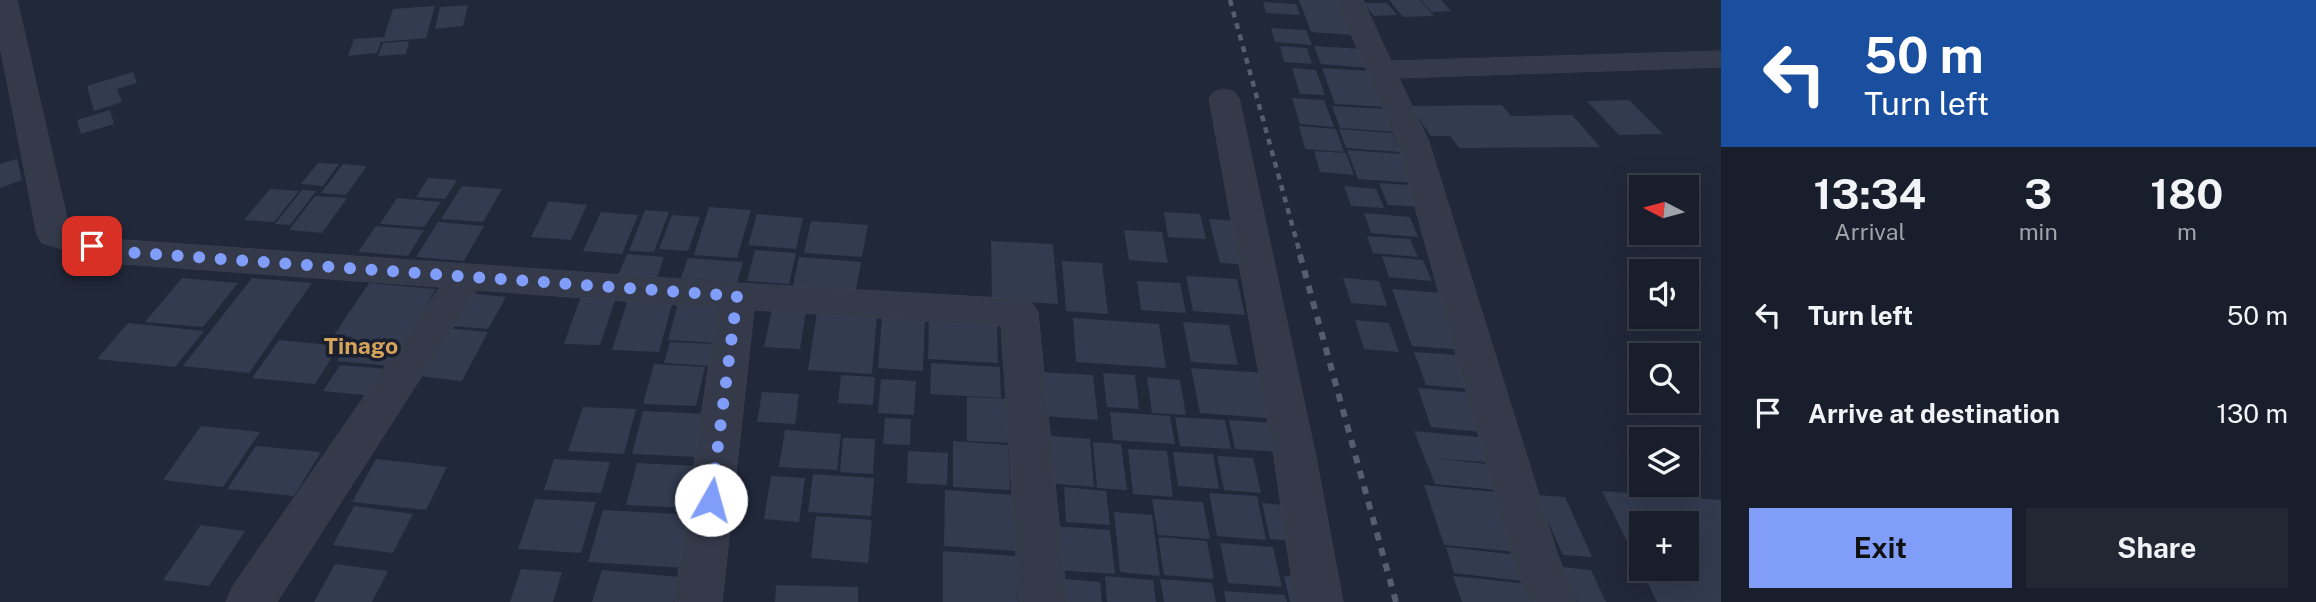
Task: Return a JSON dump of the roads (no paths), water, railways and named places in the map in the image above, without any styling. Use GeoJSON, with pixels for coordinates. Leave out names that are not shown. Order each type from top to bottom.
{"type":"FeatureCollection","features":[{"type":"Feature","properties":{"kind":"street"},"geometry":{"type":"LineString","coordinates":[[4,0],[54,235],[111,251],[737,296],[1019,313],[1043,602]]}},
{"type":"Feature","properties":{"kind":"street"},"geometry":{"type":"LineString","coordinates":[[1350,0],[1413,142],[1534,553],[1553,602]]}},
{"type":"Feature","properties":{"kind":"street"},"geometry":{"type":"LineString","coordinates":[[1381,70],[1721,59]]}},
{"type":"Feature","properties":{"kind":"street"},"geometry":{"type":"LineString","coordinates":[[1223,98],[1295,457],[1319,602]]}},
{"type":"Feature","properties":{"kind":"street"},"geometry":{"type":"LineString","coordinates":[[250,602],[468,275]]}},
{"type":"Feature","properties":{"kind":"street"},"geometry":{"type":"LineString","coordinates":[[698,602],[737,296]]}},
{"type":"Feature","properties":{"kind":"railway"},"geometry":{"type":"LineString","coordinates":[[1230,0],[1301,257]]}},
{"type":"Feature","properties":{"kind":"railway"},"geometry":{"type":"LineString","coordinates":[[1300,255],[1396,602]]}},
{"type":"Feature","properties":{"kind":"district","name":"Tinago"},"geometry":{"type":"Point","coordinates":[361,345]}}]}
